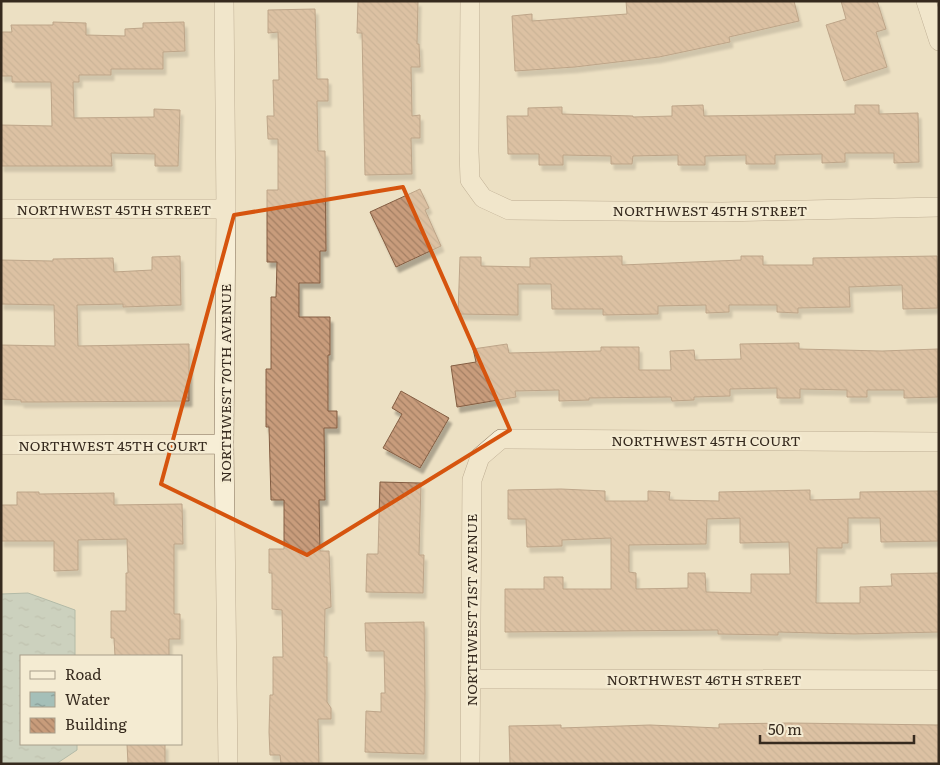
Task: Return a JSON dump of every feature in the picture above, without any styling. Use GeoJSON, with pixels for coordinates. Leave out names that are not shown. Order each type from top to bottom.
{"type":"FeatureCollection","features":[{"type":"Feature","properties":{"kind":"street","name":"NORTHWEST 70TH AVENUE"},"geometry":{"type":"LineString","coordinates":[[224,1],[226,209],[224,444],[228,764]]}},
{"type":"Feature","properties":{"kind":"street","name":"NORTHWEST 45TH STREET"},"geometry":{"type":"LineString","coordinates":[[470,1],[468,151],[470,180],[483,198],[509,210],[722,212],[939,207]]}},
{"type":"Feature","properties":{"kind":"street"},"geometry":{"type":"LineString","coordinates":[[926,1],[939,41]]}},
{"type":"Feature","properties":{"kind":"street","name":"NORTHWEST 45TH STREET"},"geometry":{"type":"LineString","coordinates":[[1,209],[226,209]]}},
{"type":"Feature","properties":{"kind":"street","name":"NORTHWEST 45TH COURT"},"geometry":{"type":"LineString","coordinates":[[480,457],[500,439],[939,442]]}},
{"type":"Feature","properties":{"kind":"street","name":"NORTHWEST 45TH COURT"},"geometry":{"type":"LineString","coordinates":[[1,445],[224,444]]}},
{"type":"Feature","properties":{"kind":"street","name":"NORTHWEST 71ST AVENUE"},"geometry":{"type":"LineString","coordinates":[[470,764],[472,480],[480,457]]}},
{"type":"Feature","properties":{"kind":"street","name":"NORTHWEST 46TH STREET"},"geometry":{"type":"LineString","coordinates":[[470,679],[939,680]]}},
{"type":"Feature","properties":{"kind":"highlighted area"},"geometry":{"type":"Polygon","coordinates":[[[403,187],[510,430],[307,555],[161,484],[234,215],[403,187]]]}},
{"type":"Feature","properties":{"kind":"water"},"geometry":{"type":"Polygon","coordinates":[[[28,593],[75,610],[75,655],[20,655],[20,745],[77,745],[77,750],[56,764],[1,764],[1,594],[28,593]]]}},
{"type":"Feature","properties":{"kind":"building"},"geometry":{"type":"Polygon","coordinates":[[[358,1],[418,1],[417,44],[419,44],[420,67],[411,67],[412,116],[420,115],[420,138],[411,138],[412,174],[365,175],[362,33],[357,33],[358,1]]]}},
{"type":"Feature","properties":{"kind":"building"},"geometry":{"type":"Polygon","coordinates":[[[626,1],[794,1],[799,21],[729,37],[730,42],[659,57],[575,67],[515,71],[512,16],[532,14],[532,21],[627,14],[626,1]]]}},
{"type":"Feature","properties":{"kind":"building"},"geometry":{"type":"Polygon","coordinates":[[[841,1],[877,1],[886,29],[876,32],[887,67],[844,81],[826,25],[846,19],[841,1]]]}},
{"type":"Feature","properties":{"kind":"building"},"geometry":{"type":"Polygon","coordinates":[[[315,9],[317,79],[328,79],[328,101],[317,101],[318,151],[325,151],[326,251],[320,251],[320,283],[299,283],[299,317],[330,317],[328,411],[337,411],[337,428],[324,428],[325,500],[319,500],[320,551],[329,551],[331,607],[325,609],[324,657],[327,657],[327,702],[331,708],[331,719],[318,719],[319,764],[281,764],[280,755],[270,755],[269,732],[270,695],[273,695],[273,657],[283,657],[282,610],[272,609],[272,573],[269,573],[269,549],[284,549],[284,500],[271,500],[269,427],[266,427],[266,369],[271,369],[271,297],[276,297],[277,262],[267,262],[267,190],[278,190],[278,139],[268,139],[267,116],[274,116],[273,80],[279,80],[278,32],[268,33],[268,10],[315,9]]]}},
{"type":"Feature","properties":{"kind":"building"},"geometry":{"type":"Polygon","coordinates":[[[53,22],[86,23],[86,35],[125,36],[125,29],[143,28],[143,23],[184,22],[185,51],[163,52],[163,69],[111,69],[111,75],[79,75],[79,82],[73,82],[74,118],[154,117],[154,109],[180,110],[178,166],[155,166],[155,154],[111,153],[112,166],[1,166],[1,125],[52,126],[51,82],[12,82],[12,76],[1,76],[1,32],[12,32],[11,25],[53,25],[53,22]]]}},
{"type":"Feature","properties":{"kind":"building"},"geometry":{"type":"Polygon","coordinates":[[[703,105],[704,116],[855,114],[855,105],[879,105],[879,114],[918,113],[919,162],[894,163],[894,153],[845,153],[845,162],[822,163],[822,154],[775,155],[775,164],[746,164],[746,155],[705,156],[705,165],[678,165],[678,155],[633,156],[632,164],[611,164],[611,156],[563,155],[563,165],[539,165],[539,154],[508,154],[507,116],[528,116],[528,108],[562,107],[562,114],[633,117],[672,116],[672,106],[703,105]]]}},
{"type":"Feature","properties":{"kind":"building"},"geometry":{"type":"Polygon","coordinates":[[[420,189],[429,208],[425,210],[441,246],[396,267],[370,212],[420,189]]]}},
{"type":"Feature","properties":{"kind":"building"},"geometry":{"type":"Polygon","coordinates":[[[180,256],[181,305],[123,307],[123,304],[77,305],[78,346],[189,344],[189,401],[21,402],[21,400],[1,399],[1,345],[55,346],[54,305],[1,304],[1,260],[53,261],[53,259],[113,258],[114,272],[152,270],[152,257],[180,256]]]}},
{"type":"Feature","properties":{"kind":"building"},"geometry":{"type":"Polygon","coordinates":[[[622,256],[622,265],[741,260],[741,256],[763,256],[763,265],[813,265],[813,258],[937,256],[938,308],[903,309],[902,285],[849,287],[850,307],[798,308],[798,313],[777,312],[777,305],[729,305],[729,312],[706,313],[706,305],[658,306],[658,314],[603,315],[603,309],[552,309],[551,284],[518,284],[518,315],[458,314],[460,257],[481,257],[481,266],[530,267],[530,258],[622,256]]]}},
{"type":"Feature","properties":{"kind":"building"},"geometry":{"type":"Polygon","coordinates":[[[799,343],[799,349],[882,351],[938,349],[938,397],[904,398],[904,390],[867,390],[867,397],[847,397],[847,390],[800,389],[800,398],[777,398],[777,388],[730,389],[730,396],[694,397],[694,400],[672,401],[671,397],[589,398],[589,400],[559,401],[559,390],[515,391],[516,397],[457,407],[451,366],[476,362],[473,349],[507,344],[509,353],[601,351],[601,347],[639,347],[639,370],[671,370],[670,351],[694,350],[695,360],[741,359],[740,344],[799,343]]]}},
{"type":"Feature","properties":{"kind":"building"},"geometry":{"type":"Polygon","coordinates":[[[401,391],[449,418],[420,468],[383,448],[402,414],[392,408],[401,391]]]}},
{"type":"Feature","properties":{"kind":"building"},"geometry":{"type":"Polygon","coordinates":[[[380,482],[421,483],[419,555],[424,555],[423,593],[366,592],[367,554],[378,554],[380,482]]]}},
{"type":"Feature","properties":{"kind":"building"},"geometry":{"type":"Polygon","coordinates":[[[561,489],[605,491],[605,501],[648,501],[648,491],[670,492],[669,500],[719,501],[719,492],[810,490],[810,500],[860,499],[860,492],[939,491],[939,541],[881,542],[880,518],[848,518],[848,543],[842,543],[842,548],[817,548],[816,603],[860,603],[860,587],[892,586],[891,574],[939,573],[939,632],[854,634],[778,632],[778,635],[718,634],[718,630],[505,632],[505,589],[544,589],[544,577],[563,577],[563,589],[611,589],[611,538],[562,540],[562,546],[527,547],[526,519],[508,519],[508,490],[561,489]],[[740,518],[707,519],[706,544],[629,545],[629,572],[636,573],[636,589],[688,588],[688,573],[705,573],[706,592],[751,593],[751,574],[790,574],[789,542],[740,543],[740,518]]]}},
{"type":"Feature","properties":{"kind":"building"},"geometry":{"type":"Polygon","coordinates":[[[17,492],[39,492],[39,494],[114,493],[114,505],[182,504],[183,544],[174,544],[174,614],[180,614],[180,639],[169,639],[169,655],[115,655],[114,638],[111,638],[111,611],[126,611],[127,539],[78,540],[78,570],[54,571],[54,541],[1,541],[1,505],[17,505],[17,492]]]}},
{"type":"Feature","properties":{"kind":"building"},"geometry":{"type":"Polygon","coordinates":[[[424,622],[424,754],[365,752],[366,711],[381,712],[381,693],[385,693],[384,651],[366,651],[365,623],[424,622]]]}},
{"type":"Feature","properties":{"kind":"building"},"geometry":{"type":"Polygon","coordinates":[[[719,724],[939,725],[939,764],[510,764],[509,726],[561,725],[561,728],[650,725],[719,728],[719,724]]]}},
{"type":"Feature","properties":{"kind":"building"},"geometry":{"type":"Polygon","coordinates":[[[127,745],[165,745],[165,764],[128,764],[127,745]]]}}]}
